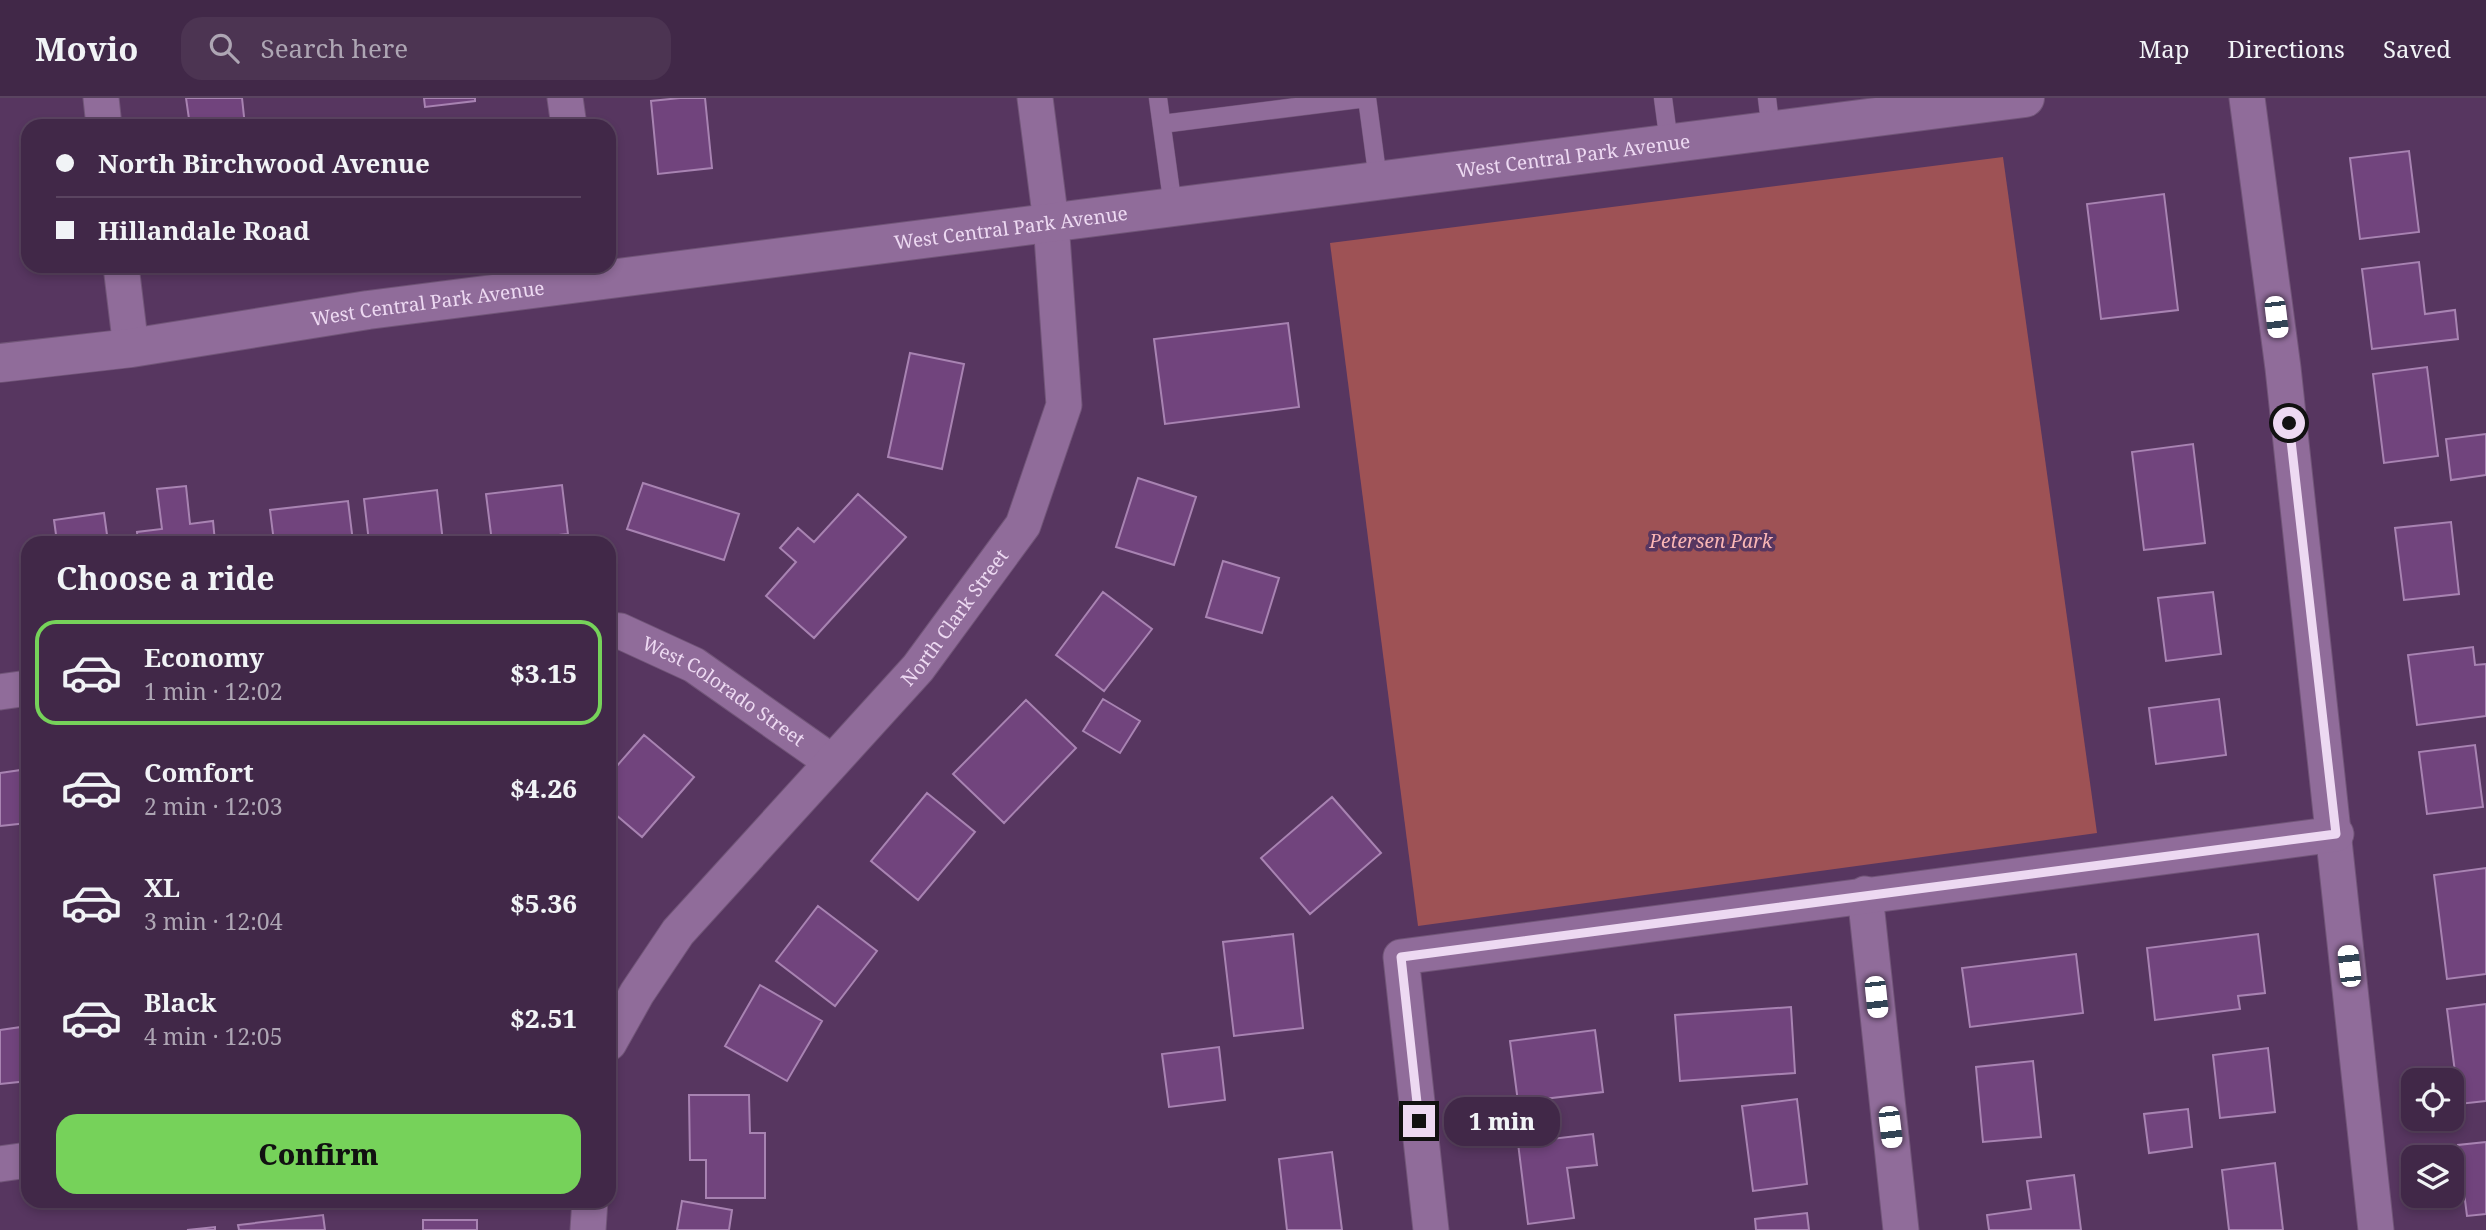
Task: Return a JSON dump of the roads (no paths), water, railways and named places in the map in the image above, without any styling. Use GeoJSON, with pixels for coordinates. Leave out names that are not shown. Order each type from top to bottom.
{"type":"FeatureCollection","features":[{"type":"Feature","properties":{"kind":"street"},"geometry":{"type":"LineString","coordinates":[[101,98],[103,119]]}},
{"type":"Feature","properties":{"kind":"street"},"geometry":{"type":"LineString","coordinates":[[565,98],[568,119]]}},
{"type":"Feature","properties":{"kind":"street","name":"North Clark Street"},"geometry":{"type":"LineString","coordinates":[[616,1030],[636,993],[678,932],[918,668],[1023,525],[1064,405],[1051,222],[1035,98]]}},
{"type":"Feature","properties":{"kind":"street","name":"West Central Park Avenue"},"geometry":{"type":"LineString","coordinates":[[616,271],[1051,222],[1669,143],[1769,114],[2025,98]]}},
{"type":"Feature","properties":{"kind":"street"},"geometry":{"type":"LineString","coordinates":[[2248,98],[2283,368],[2336,834],[2376,1230]]}},
{"type":"Feature","properties":{"kind":"street"},"geometry":{"type":"LineString","coordinates":[[122,273],[131,348]]}},
{"type":"Feature","properties":{"kind":"street","name":"West Central Park Avenue"},"geometry":{"type":"LineString","coordinates":[[0,363],[131,348],[590,274]]}},
{"type":"Feature","properties":{"kind":"street","name":"West Colorado Street"},"geometry":{"type":"LineString","coordinates":[[616,630],[694,665],[832,762]]}},
{"type":"Feature","properties":{"kind":"street"},"geometry":{"type":"LineString","coordinates":[[0,692],[21,689]]}},
{"type":"Feature","properties":{"kind":"street"},"geometry":{"type":"LineString","coordinates":[[1431,1230],[1401,957],[2336,834]]}},
{"type":"Feature","properties":{"kind":"street"},"geometry":{"type":"LineString","coordinates":[[1864,894],[1901,1230]]}},
{"type":"Feature","properties":{"kind":"street"},"geometry":{"type":"LineString","coordinates":[[0,1164],[21,1161]]}},
{"type":"Feature","properties":{"kind":"street"},"geometry":{"type":"LineString","coordinates":[[587,1230],[589,1208]]}},
{"type":"Feature","properties":{"kind":"lane"},"geometry":{"type":"LineString","coordinates":[[1158,98],[1173,207]]}},
{"type":"Feature","properties":{"kind":"lane"},"geometry":{"type":"LineString","coordinates":[[1162,124],[1231,106],[1367,98],[1378,180]]}},
{"type":"Feature","properties":{"kind":"lane"},"geometry":{"type":"LineString","coordinates":[[1663,98],[1669,143]]}},
{"type":"Feature","properties":{"kind":"park label","name":"Petersen Park"},"geometry":{"type":"Point","coordinates":[1711,541]}}]}
